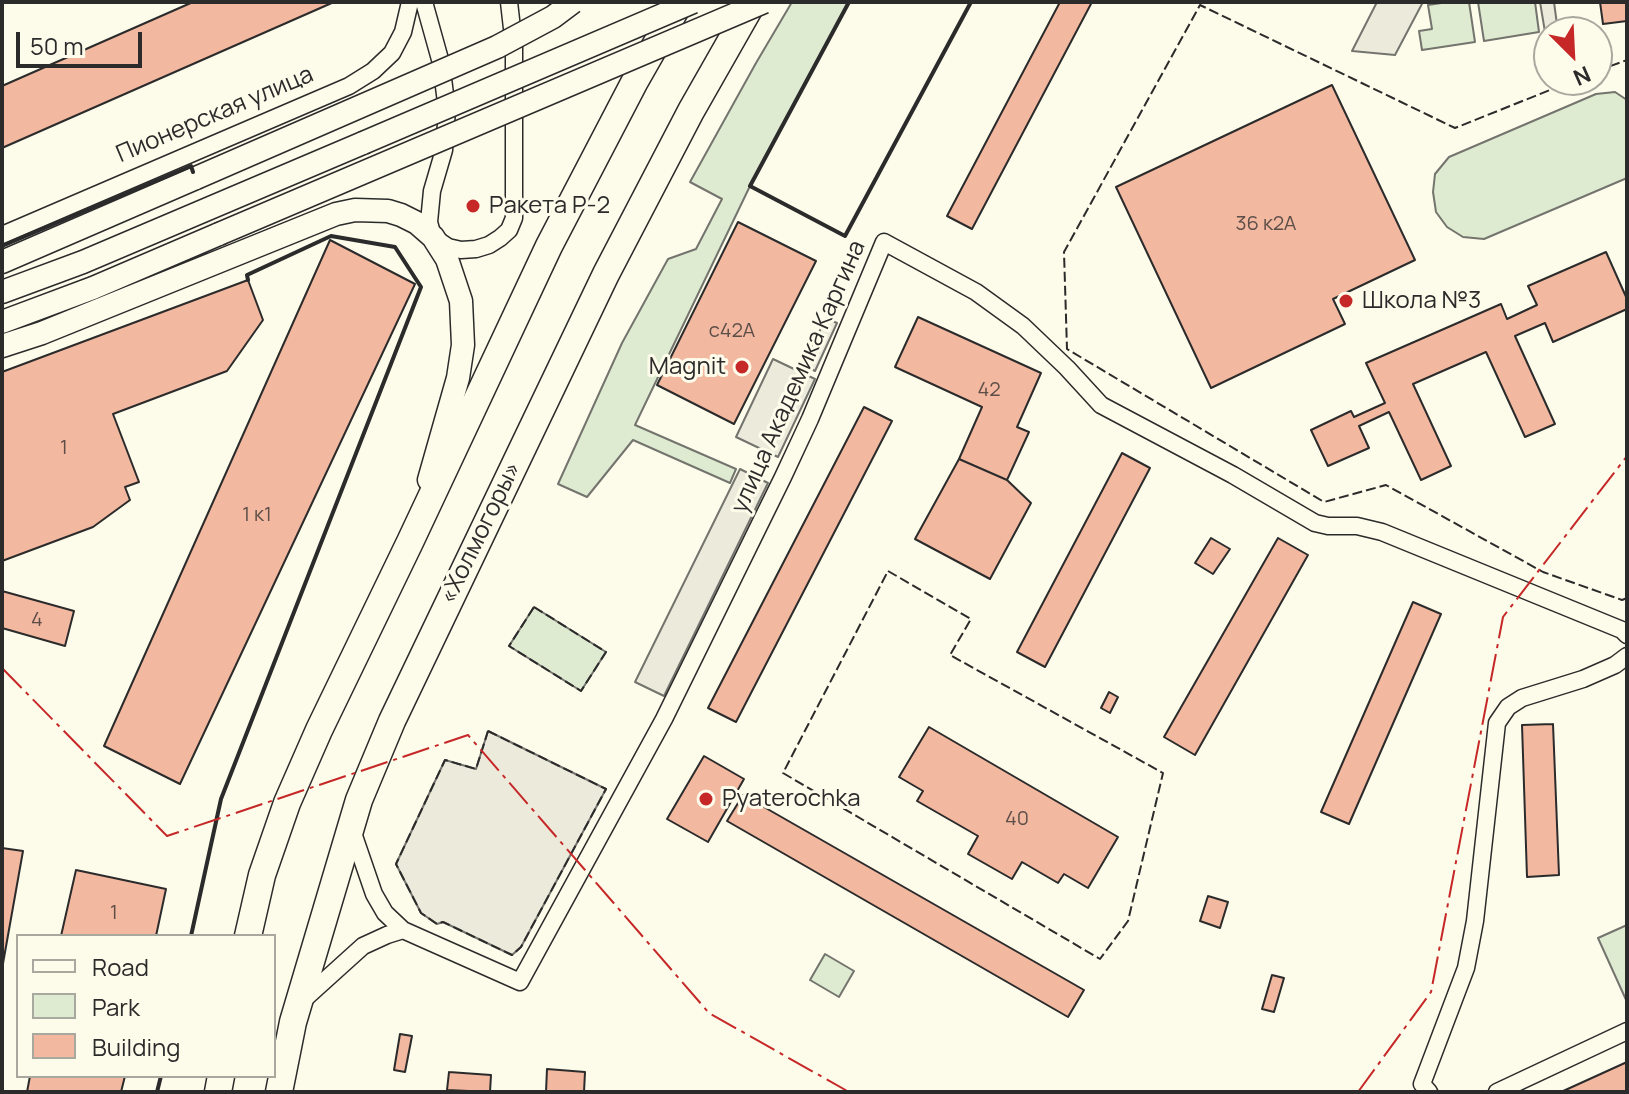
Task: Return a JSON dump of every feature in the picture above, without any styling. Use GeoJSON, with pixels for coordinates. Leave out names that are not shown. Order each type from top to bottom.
{"type":"FeatureCollection","features":[{"type":"Feature","properties":{"kind":"highway"},"geometry":{"type":"LineString","coordinates":[[248,934],[262,875],[287,803],[319,730],[549,246],[680,2]]}},
{"type":"Feature","properties":{"kind":"highway","name":"«Холмогоры»"},"geometry":{"type":"LineString","coordinates":[[279,1092],[298,1004],[359,800],[392,721],[606,274],[691,111],[753,2]]}},
{"type":"Feature","properties":{"kind":"main road"},"geometry":{"type":"LineString","coordinates":[[2,262],[497,47],[553,17],[573,2]]}},
{"type":"Feature","properties":{"kind":"main road"},"geometry":{"type":"LineString","coordinates":[[2,292],[83,262],[693,2]]}},
{"type":"Feature","properties":{"kind":"main road"},"geometry":{"type":"LineString","coordinates":[[2,322],[93,288],[764,2]]}},
{"type":"Feature","properties":{"kind":"main road"},"geometry":{"type":"LineString","coordinates":[[2,346],[42,333],[336,214],[370,209],[401,215],[417,223],[433,237],[447,259],[456,281],[463,321],[458,378],[410,542]]}},
{"type":"Feature","properties":{"kind":"street","name":"Пионерская улица"},"geometry":{"type":"LineString","coordinates":[[2,235],[349,86],[373,71],[392,53],[403,32],[410,2]]}},
{"type":"Feature","properties":{"kind":"street"},"geometry":{"type":"LineString","coordinates":[[424,2],[441,63],[447,110],[444,150],[432,191],[429,222],[433,237],[448,247],[461,250],[489,245],[509,230],[514,218],[514,46],[509,2]]}},
{"type":"Feature","properties":{"kind":"street","name":"улица Академика Каргина"},"geometry":{"type":"LineString","coordinates":[[351,827],[374,894],[385,913],[403,930],[520,982],[664,719],[770,504],[810,419],[884,242],[976,292],[1023,326],[1101,405],[1233,475],[1315,523],[1357,526],[1382,532],[1622,630],[1627,635]]}},
{"type":"Feature","properties":{"kind":"street"},"geometry":{"type":"LineString","coordinates":[[1429,1092],[1422,1084],[1466,968],[1473,933],[1497,723],[1514,702],[1583,679],[1615,665],[1627,656]]}},
{"type":"Feature","properties":{"kind":"street"},"geometry":{"type":"LineString","coordinates":[[298,1004],[363,946],[403,930]]}},
{"type":"Feature","properties":{"kind":"street"},"geometry":{"type":"LineString","coordinates":[[1497,1092],[1627,1031]]}},
{"type":"Feature","properties":{"kind":"green space"},"geometry":{"type":"Polygon","coordinates":[[[792,2],[849,2],[750,186],[635,425],[736,469],[730,483],[633,440],[587,497],[558,484],[622,343],[668,259],[696,249],[722,199],[690,182],[792,2]]]}},
{"type":"Feature","properties":{"kind":"green space"},"geometry":{"type":"Polygon","coordinates":[[[1469,2],[1475,42],[1422,50],[1419,31],[1432,29],[1428,5],[1469,2]]]}},
{"type":"Feature","properties":{"kind":"green space"},"geometry":{"type":"Polygon","coordinates":[[[1478,2],[1535,2],[1537,16],[1533,16],[1533,33],[1484,41],[1478,2]]]}},
{"type":"Feature","properties":{"kind":"green space"},"geometry":{"type":"Polygon","coordinates":[[[1613,92],[1627,100],[1627,178],[1484,239],[1463,237],[1447,227],[1436,212],[1433,192],[1435,174],[1449,157],[1591,96],[1613,96],[1613,92]]]}},
{"type":"Feature","properties":{"kind":"green space"},"geometry":{"type":"Polygon","coordinates":[[[534,607],[606,652],[581,691],[509,646],[534,607]]]}},
{"type":"Feature","properties":{"kind":"green space"},"geometry":{"type":"Polygon","coordinates":[[[1627,925],[1627,1002],[1598,938],[1627,925]]]}},
{"type":"Feature","properties":{"kind":"green space"},"geometry":{"type":"Polygon","coordinates":[[[825,954],[854,971],[839,997],[810,980],[825,954]]]}},
{"type":"Feature","properties":{"kind":"shaded area"},"geometry":{"type":"Polygon","coordinates":[[[1377,2],[1423,2],[1395,55],[1352,51],[1377,2]]]}},
{"type":"Feature","properties":{"kind":"shaded area"},"geometry":{"type":"Polygon","coordinates":[[[1540,2],[1554,2],[1556,16],[1542,16],[1540,2]]]}},
{"type":"Feature","properties":{"kind":"shaded area"},"geometry":{"type":"Polygon","coordinates":[[[826,318],[837,323],[815,371],[803,365],[826,318]]]}},
{"type":"Feature","properties":{"kind":"shaded area"},"geometry":{"type":"Polygon","coordinates":[[[773,359],[815,379],[778,457],[736,437],[773,359]]]}},
{"type":"Feature","properties":{"kind":"shaded area"},"geometry":{"type":"Polygon","coordinates":[[[740,469],[768,483],[664,696],[635,682],[740,469]]]}},
{"type":"Feature","properties":{"kind":"shaded area"},"geometry":{"type":"Polygon","coordinates":[[[488,731],[606,789],[521,947],[512,955],[443,922],[437,924],[421,913],[396,864],[445,760],[476,769],[488,731]]]}},
{"type":"Feature","properties":{"kind":"building"},"geometry":{"type":"Polygon","coordinates":[[[193,2],[334,2],[2,148],[2,86],[193,2]]]}},
{"type":"Feature","properties":{"kind":"building"},"geometry":{"type":"Polygon","coordinates":[[[1060,2],[1092,2],[972,229],[947,216],[1060,2]]]}},
{"type":"Feature","properties":{"kind":"building"},"geometry":{"type":"Polygon","coordinates":[[[1600,2],[1627,2],[1627,21],[1613,23],[1613,16],[1602,16],[1600,2]]]}},
{"type":"Feature","properties":{"kind":"building"},"geometry":{"type":"Polygon","coordinates":[[[1332,85],[1415,260],[1333,299],[1345,324],[1211,388],[1116,187],[1332,85]]]}},
{"type":"Feature","properties":{"kind":"building"},"geometry":{"type":"Polygon","coordinates":[[[738,222],[816,261],[734,424],[657,385],[738,222]]]}},
{"type":"Feature","properties":{"kind":"building"},"geometry":{"type":"Polygon","coordinates":[[[330,240],[415,284],[180,784],[104,746],[330,240]]]}},
{"type":"Feature","properties":{"kind":"building"},"geometry":{"type":"Polygon","coordinates":[[[1606,252],[1627,299],[1627,309],[1553,342],[1545,323],[1515,336],[1555,424],[1525,437],[1486,352],[1413,384],[1451,466],[1421,480],[1389,412],[1359,426],[1369,448],[1328,466],[1311,430],[1351,411],[1354,417],[1385,403],[1366,363],[1501,304],[1507,319],[1537,305],[1528,286],[1606,252]]]}},
{"type":"Feature","properties":{"kind":"building"},"geometry":{"type":"Polygon","coordinates":[[[248,280],[263,320],[227,371],[113,414],[139,482],[125,487],[130,500],[93,527],[2,561],[2,372],[248,280]]]}},
{"type":"Feature","properties":{"kind":"building"},"geometry":{"type":"Polygon","coordinates":[[[918,317],[1041,373],[1017,427],[1029,432],[1007,480],[959,459],[982,407],[895,367],[918,317]]]}},
{"type":"Feature","properties":{"kind":"building"},"geometry":{"type":"Polygon","coordinates":[[[864,407],[892,421],[736,722],[708,708],[864,407]]]}},
{"type":"Feature","properties":{"kind":"building"},"geometry":{"type":"Polygon","coordinates":[[[1122,453],[1150,468],[1045,667],[1017,652],[1122,453]]]}},
{"type":"Feature","properties":{"kind":"building"},"geometry":{"type":"Polygon","coordinates":[[[959,459],[1007,480],[1031,503],[990,579],[915,539],[959,459]]]}},
{"type":"Feature","properties":{"kind":"building"},"geometry":{"type":"Polygon","coordinates":[[[1211,538],[1230,549],[1213,574],[1195,563],[1211,538]]]}},
{"type":"Feature","properties":{"kind":"building"},"geometry":{"type":"Polygon","coordinates":[[[1278,538],[1308,555],[1195,755],[1164,737],[1278,538]]]}},
{"type":"Feature","properties":{"kind":"building"},"geometry":{"type":"Polygon","coordinates":[[[2,591],[74,611],[65,646],[2,628],[2,591]]]}},
{"type":"Feature","properties":{"kind":"building"},"geometry":{"type":"Polygon","coordinates":[[[1413,602],[1441,614],[1349,824],[1321,812],[1413,602]]]}},
{"type":"Feature","properties":{"kind":"building"},"geometry":{"type":"Polygon","coordinates":[[[1109,692],[1118,697],[1110,713],[1101,708],[1109,692]]]}},
{"type":"Feature","properties":{"kind":"building"},"geometry":{"type":"Polygon","coordinates":[[[1553,724],[1559,875],[1527,877],[1522,725],[1553,724]]]}},
{"type":"Feature","properties":{"kind":"building"},"geometry":{"type":"Polygon","coordinates":[[[929,727],[1118,837],[1088,888],[1064,874],[1058,883],[1022,862],[1012,879],[968,854],[978,836],[917,801],[923,791],[899,777],[929,727]]]}},
{"type":"Feature","properties":{"kind":"building","name":"Pyaterochka"},"geometry":{"type":"Polygon","coordinates":[[[704,756],[744,779],[708,842],[667,819],[704,756]]]}},
{"type":"Feature","properties":{"kind":"building"},"geometry":{"type":"Polygon","coordinates":[[[743,795],[1084,990],[1068,1017],[727,821],[743,795]]]}},
{"type":"Feature","properties":{"kind":"building"},"geometry":{"type":"Polygon","coordinates":[[[2,848],[23,851],[2,969],[2,848]]]}},
{"type":"Feature","properties":{"kind":"building"},"geometry":{"type":"Polygon","coordinates":[[[76,870],[166,889],[156,934],[61,934],[76,870]]]}},
{"type":"Feature","properties":{"kind":"building"},"geometry":{"type":"Polygon","coordinates":[[[1208,896],[1228,902],[1220,928],[1200,921],[1208,896]]]}},
{"type":"Feature","properties":{"kind":"building"},"geometry":{"type":"Polygon","coordinates":[[[1272,975],[1284,978],[1274,1012],[1262,1009],[1272,975]]]}},
{"type":"Feature","properties":{"kind":"building"},"geometry":{"type":"Polygon","coordinates":[[[400,1034],[412,1036],[405,1072],[394,1070],[400,1034]]]}},
{"type":"Feature","properties":{"kind":"building"},"geometry":{"type":"Polygon","coordinates":[[[1627,1062],[1627,1092],[1561,1092],[1627,1062]]]}},
{"type":"Feature","properties":{"kind":"building"},"geometry":{"type":"Polygon","coordinates":[[[547,1069],[585,1072],[584,1092],[546,1092],[547,1069]]]}},
{"type":"Feature","properties":{"kind":"building"},"geometry":{"type":"Polygon","coordinates":[[[449,1072],[491,1075],[490,1092],[447,1090],[449,1072]]]}},
{"type":"Feature","properties":{"kind":"building"},"geometry":{"type":"Polygon","coordinates":[[[30,1078],[124,1078],[121,1092],[27,1092],[30,1078]]]}},
{"type":"Feature","properties":{"kind":"fence"},"geometry":{"type":"LineString","coordinates":[[1535,96],[1455,128],[1200,5],[1064,252],[1067,349],[1324,502],[1386,485],[1543,572],[1622,600],[1627,598]]}},
{"type":"Feature","properties":{"kind":"fence"},"geometry":{"type":"LineString","coordinates":[[1613,65],[1627,60]]}},
{"type":"Feature","properties":{"kind":"fence"},"geometry":{"type":"LineString","coordinates":[[888,571],[971,619],[950,655],[1163,773],[1128,921],[1100,959],[783,773],[888,571]]}},
{"type":"Feature","properties":{"kind":"fence"},"geometry":{"type":"LineString","coordinates":[[534,607],[606,652],[581,691],[509,646],[534,607]]}},
{"type":"Feature","properties":{"kind":"fence"},"geometry":{"type":"LineString","coordinates":[[488,731],[606,789],[521,947],[512,955],[443,922],[437,924],[421,913],[396,864],[445,760],[476,769],[488,731]]}},
{"type":"Feature","properties":{"kind":"wall"},"geometry":{"type":"LineString","coordinates":[[849,2],[750,186],[845,236],[971,2]]}},
{"type":"Feature","properties":{"kind":"wall"},"geometry":{"type":"LineString","coordinates":[[2,246],[191,166],[193,172]]}},
{"type":"Feature","properties":{"kind":"wall"},"geometry":{"type":"LineString","coordinates":[[191,934],[221,799],[421,287],[395,247],[331,236],[247,275],[248,280]]}},
{"type":"Feature","properties":{"kind":"wall"},"geometry":{"type":"LineString","coordinates":[[157,1092],[160,1078]]}},
{"type":"Feature","properties":{"kind":"power"},"geometry":{"type":"LineString","coordinates":[[1358,1092],[1431,992],[1503,617],[1627,456]]}},
{"type":"Feature","properties":{"kind":"power"},"geometry":{"type":"LineString","coordinates":[[2,668],[167,836],[468,735],[709,1013],[849,1092]]}},
{"type":"Feature","properties":{"kind":"place","name":"Ракета Р-2"},"geometry":{"type":"Point","coordinates":[473,206]}},
{"type":"Feature","properties":{"kind":"place","name":"Школа №3"},"geometry":{"type":"Point","coordinates":[1346,301]}},
{"type":"Feature","properties":{"kind":"place","name":"Magnit"},"geometry":{"type":"Point","coordinates":[742,367]}},
{"type":"Feature","properties":{"kind":"place","name":"Pyaterochka"},"geometry":{"type":"Point","coordinates":[706,799]}}]}
